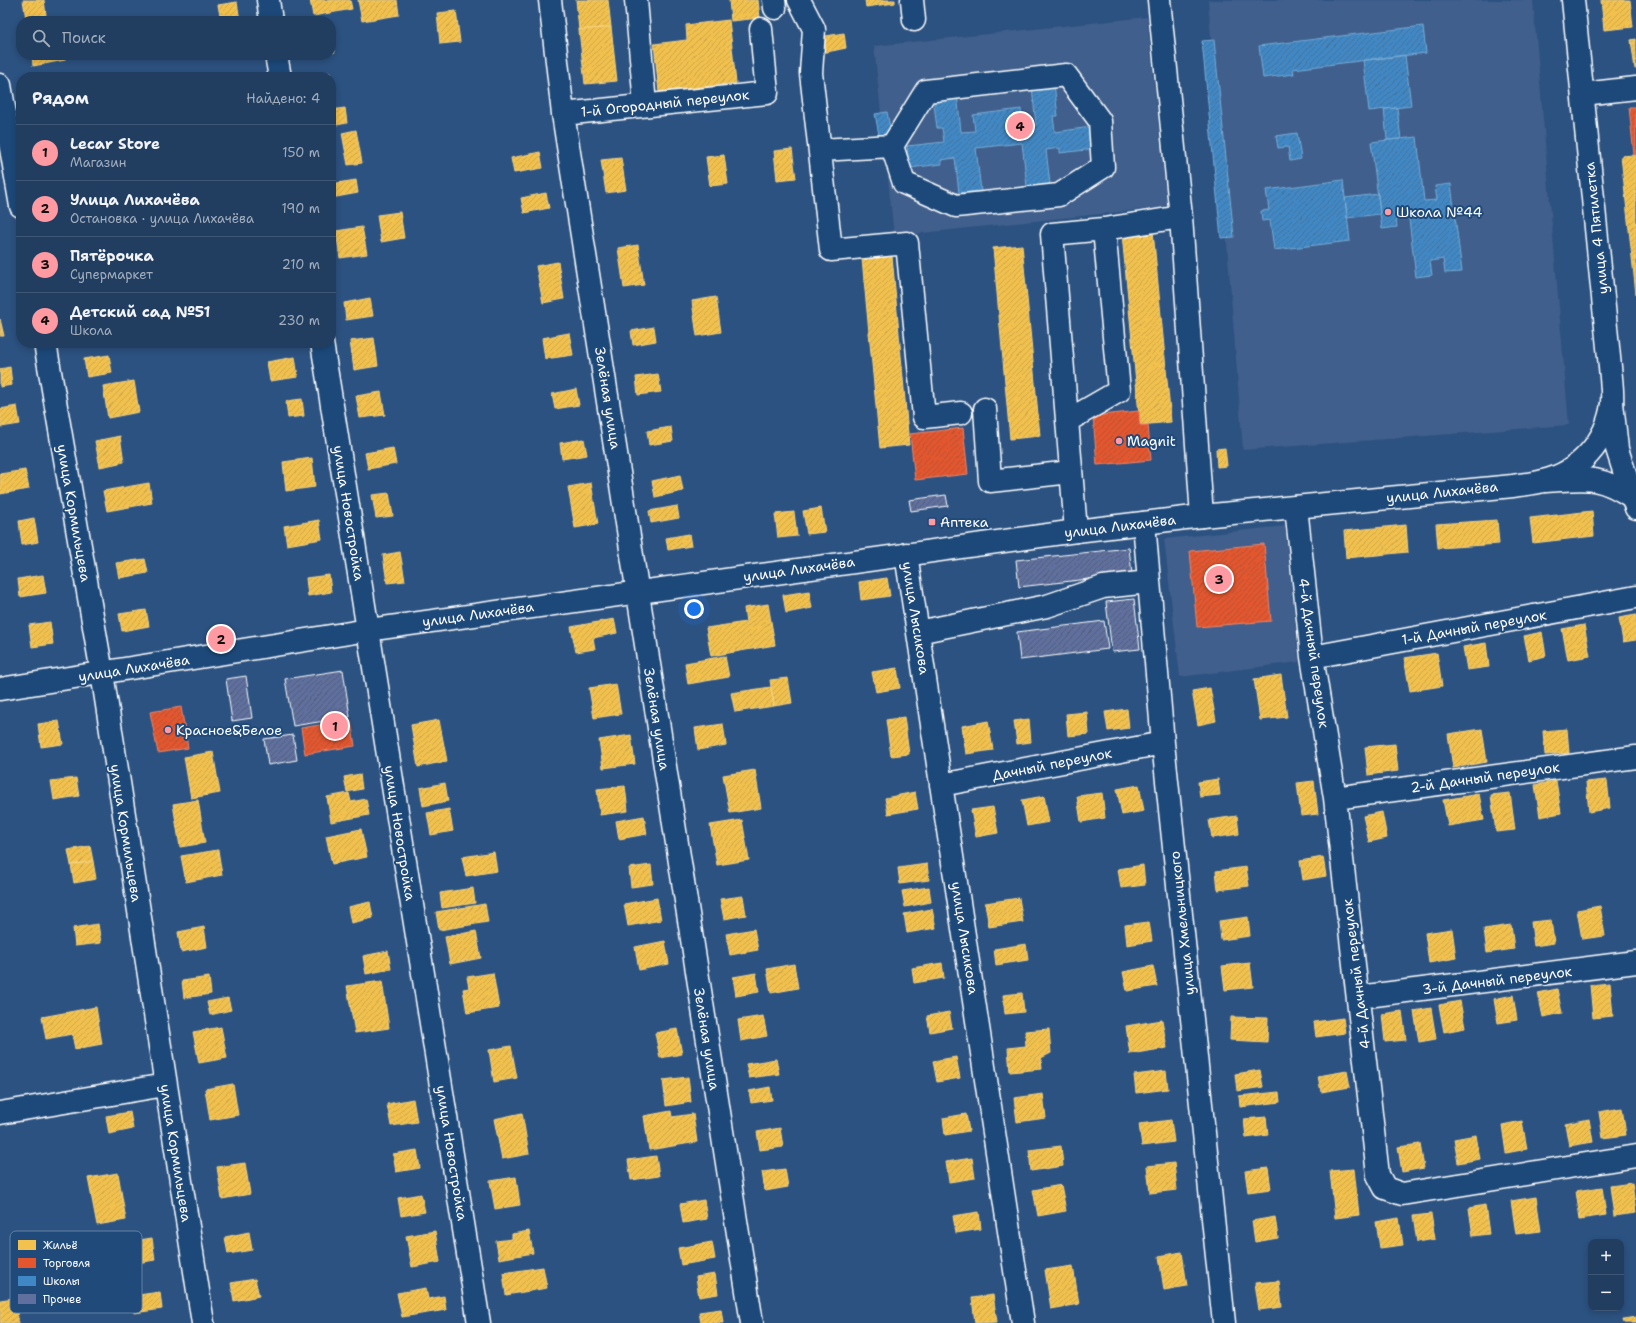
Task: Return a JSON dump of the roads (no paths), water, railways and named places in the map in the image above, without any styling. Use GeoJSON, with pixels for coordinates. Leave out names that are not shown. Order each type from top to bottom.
{"type":"FeatureCollection","features":[{"type":"Feature","properties":{"kind":"street"},"geometry":{"type":"LineString","coordinates":[[268,0],[270,16]]}},
{"type":"Feature","properties":{"kind":"street","name":"Зелёная улица"},"geometry":{"type":"LineString","coordinates":[[550,0],[564,114],[752,1323]]}},
{"type":"Feature","properties":{"kind":"street"},"geometry":{"type":"LineString","coordinates":[[636,0],[646,105]]}},
{"type":"Feature","properties":{"kind":"street"},"geometry":{"type":"LineString","coordinates":[[799,0],[814,29],[811,72],[831,250],[907,243],[924,417],[961,413]]}},
{"type":"Feature","properties":{"kind":"street"},"geometry":{"type":"LineString","coordinates":[[1159,0],[1181,217],[1202,516]]}},
{"type":"Feature","properties":{"kind":"street","name":"улица 4 Пятилетка"},"geometry":{"type":"LineString","coordinates":[[1573,0],[1610,367],[1612,404],[1607,424],[1592,451]]}},
{"type":"Feature","properties":{"kind":"street","name":"1-й Огородный переулок"},"geometry":{"type":"LineString","coordinates":[[564,114],[767,93],[761,29]]}},
{"type":"Feature","properties":{"kind":"street"},"geometry":{"type":"LineString","coordinates":[[277,60],[279,72]]}},
{"type":"Feature","properties":{"kind":"street"},"geometry":{"type":"LineString","coordinates":[[1066,75],[1100,121],[1103,168],[1059,195],[956,206],[904,183],[892,146],[926,91],[1066,75]]}},
{"type":"Feature","properties":{"kind":"street"},"geometry":{"type":"LineString","coordinates":[[0,86],[16,177]]}},
{"type":"Feature","properties":{"kind":"street"},"geometry":{"type":"LineString","coordinates":[[1583,94],[1636,88]]}},
{"type":"Feature","properties":{"kind":"street"},"geometry":{"type":"LineString","coordinates":[[820,150],[892,146]]}},
{"type":"Feature","properties":{"kind":"street"},"geometry":{"type":"LineString","coordinates":[[1076,531],[1052,234],[1104,229],[1181,217]]}},
{"type":"Feature","properties":{"kind":"street"},"geometry":{"type":"LineString","coordinates":[[1067,421],[1119,391],[1104,229]]}},
{"type":"Feature","properties":{"kind":"street","name":"улица Кормильцева"},"geometry":{"type":"LineString","coordinates":[[46,348],[102,673],[203,1323]]}},
{"type":"Feature","properties":{"kind":"street","name":"улица Новостройка"},"geometry":{"type":"LineString","coordinates":[[323,348],[479,1323]]}},
{"type":"Feature","properties":{"kind":"street"},"geometry":{"type":"LineString","coordinates":[[1612,404],[1617,449],[1634,503]]}},
{"type":"Feature","properties":{"kind":"street"},"geometry":{"type":"LineString","coordinates":[[985,409],[990,481],[1071,472]]}},
{"type":"Feature","properties":{"kind":"street","name":"улица Лихачёва"},"geometry":{"type":"LineString","coordinates":[[0,689],[368,630],[637,591],[1076,531],[1202,516],[1544,481],[1563,474],[1579,464],[1592,451]]}},
{"type":"Feature","properties":{"kind":"street"},"geometry":{"type":"LineString","coordinates":[[1544,481],[1583,479],[1600,480],[1615,485],[1634,503]]}},
{"type":"Feature","properties":{"kind":"street","name":"4-й Дачный переулок"},"geometry":{"type":"LineString","coordinates":[[1296,507],[1312,657],[1335,798],[1378,1175],[1385,1188],[1402,1194],[1636,1156]]}},
{"type":"Feature","properties":{"kind":"street","name":"улица Хмельницкого"},"geometry":{"type":"LineString","coordinates":[[1144,523],[1163,743],[1224,1323]]}},
{"type":"Feature","properties":{"kind":"street","name":"улица Лысикова"},"geometry":{"type":"LineString","coordinates":[[906,554],[1022,1323]]}},
{"type":"Feature","properties":{"kind":"street"},"geometry":{"type":"LineString","coordinates":[[918,632],[1046,606],[1103,587],[1149,582]]}},
{"type":"Feature","properties":{"kind":"street","name":"1-й Дачный переулок"},"geometry":{"type":"LineString","coordinates":[[1312,657],[1636,597]]}},
{"type":"Feature","properties":{"kind":"street","name":"Дачный переулок"},"geometry":{"type":"LineString","coordinates":[[941,785],[1163,743]]}},
{"type":"Feature","properties":{"kind":"street","name":"2-й Дачный переулок"},"geometry":{"type":"LineString","coordinates":[[1335,798],[1636,757]]}},
{"type":"Feature","properties":{"kind":"street","name":"3-й Дачный переулок"},"geometry":{"type":"LineString","coordinates":[[1358,997],[1636,962]]}},
{"type":"Feature","properties":{"kind":"street"},"geometry":{"type":"LineString","coordinates":[[0,1113],[165,1085]]}},
{"type":"Feature","properties":{"kind":"place","name":"Детский сад №51"},"geometry":{"type":"Point","coordinates":[1020,126]}},
{"type":"Feature","properties":{"kind":"place","name":"Школа №44"},"geometry":{"type":"Point","coordinates":[1388,212]}},
{"type":"Feature","properties":{"kind":"place","name":"Magnit"},"geometry":{"type":"Point","coordinates":[1119,441]}},
{"type":"Feature","properties":{"kind":"place","name":"Аптека"},"geometry":{"type":"Point","coordinates":[932,522]}},
{"type":"Feature","properties":{"kind":"place","name":"Пятёрочка"},"geometry":{"type":"Point","coordinates":[1219,579]}},
{"type":"Feature","properties":{"kind":"place","name":"Улица Лихачёва"},"geometry":{"type":"Point","coordinates":[221,639]}},
{"type":"Feature","properties":{"kind":"place","name":"Lecar Store"},"geometry":{"type":"Point","coordinates":[335,726]}},
{"type":"Feature","properties":{"kind":"place","name":"Красное&Белое"},"geometry":{"type":"Point","coordinates":[168,730]}}]}
